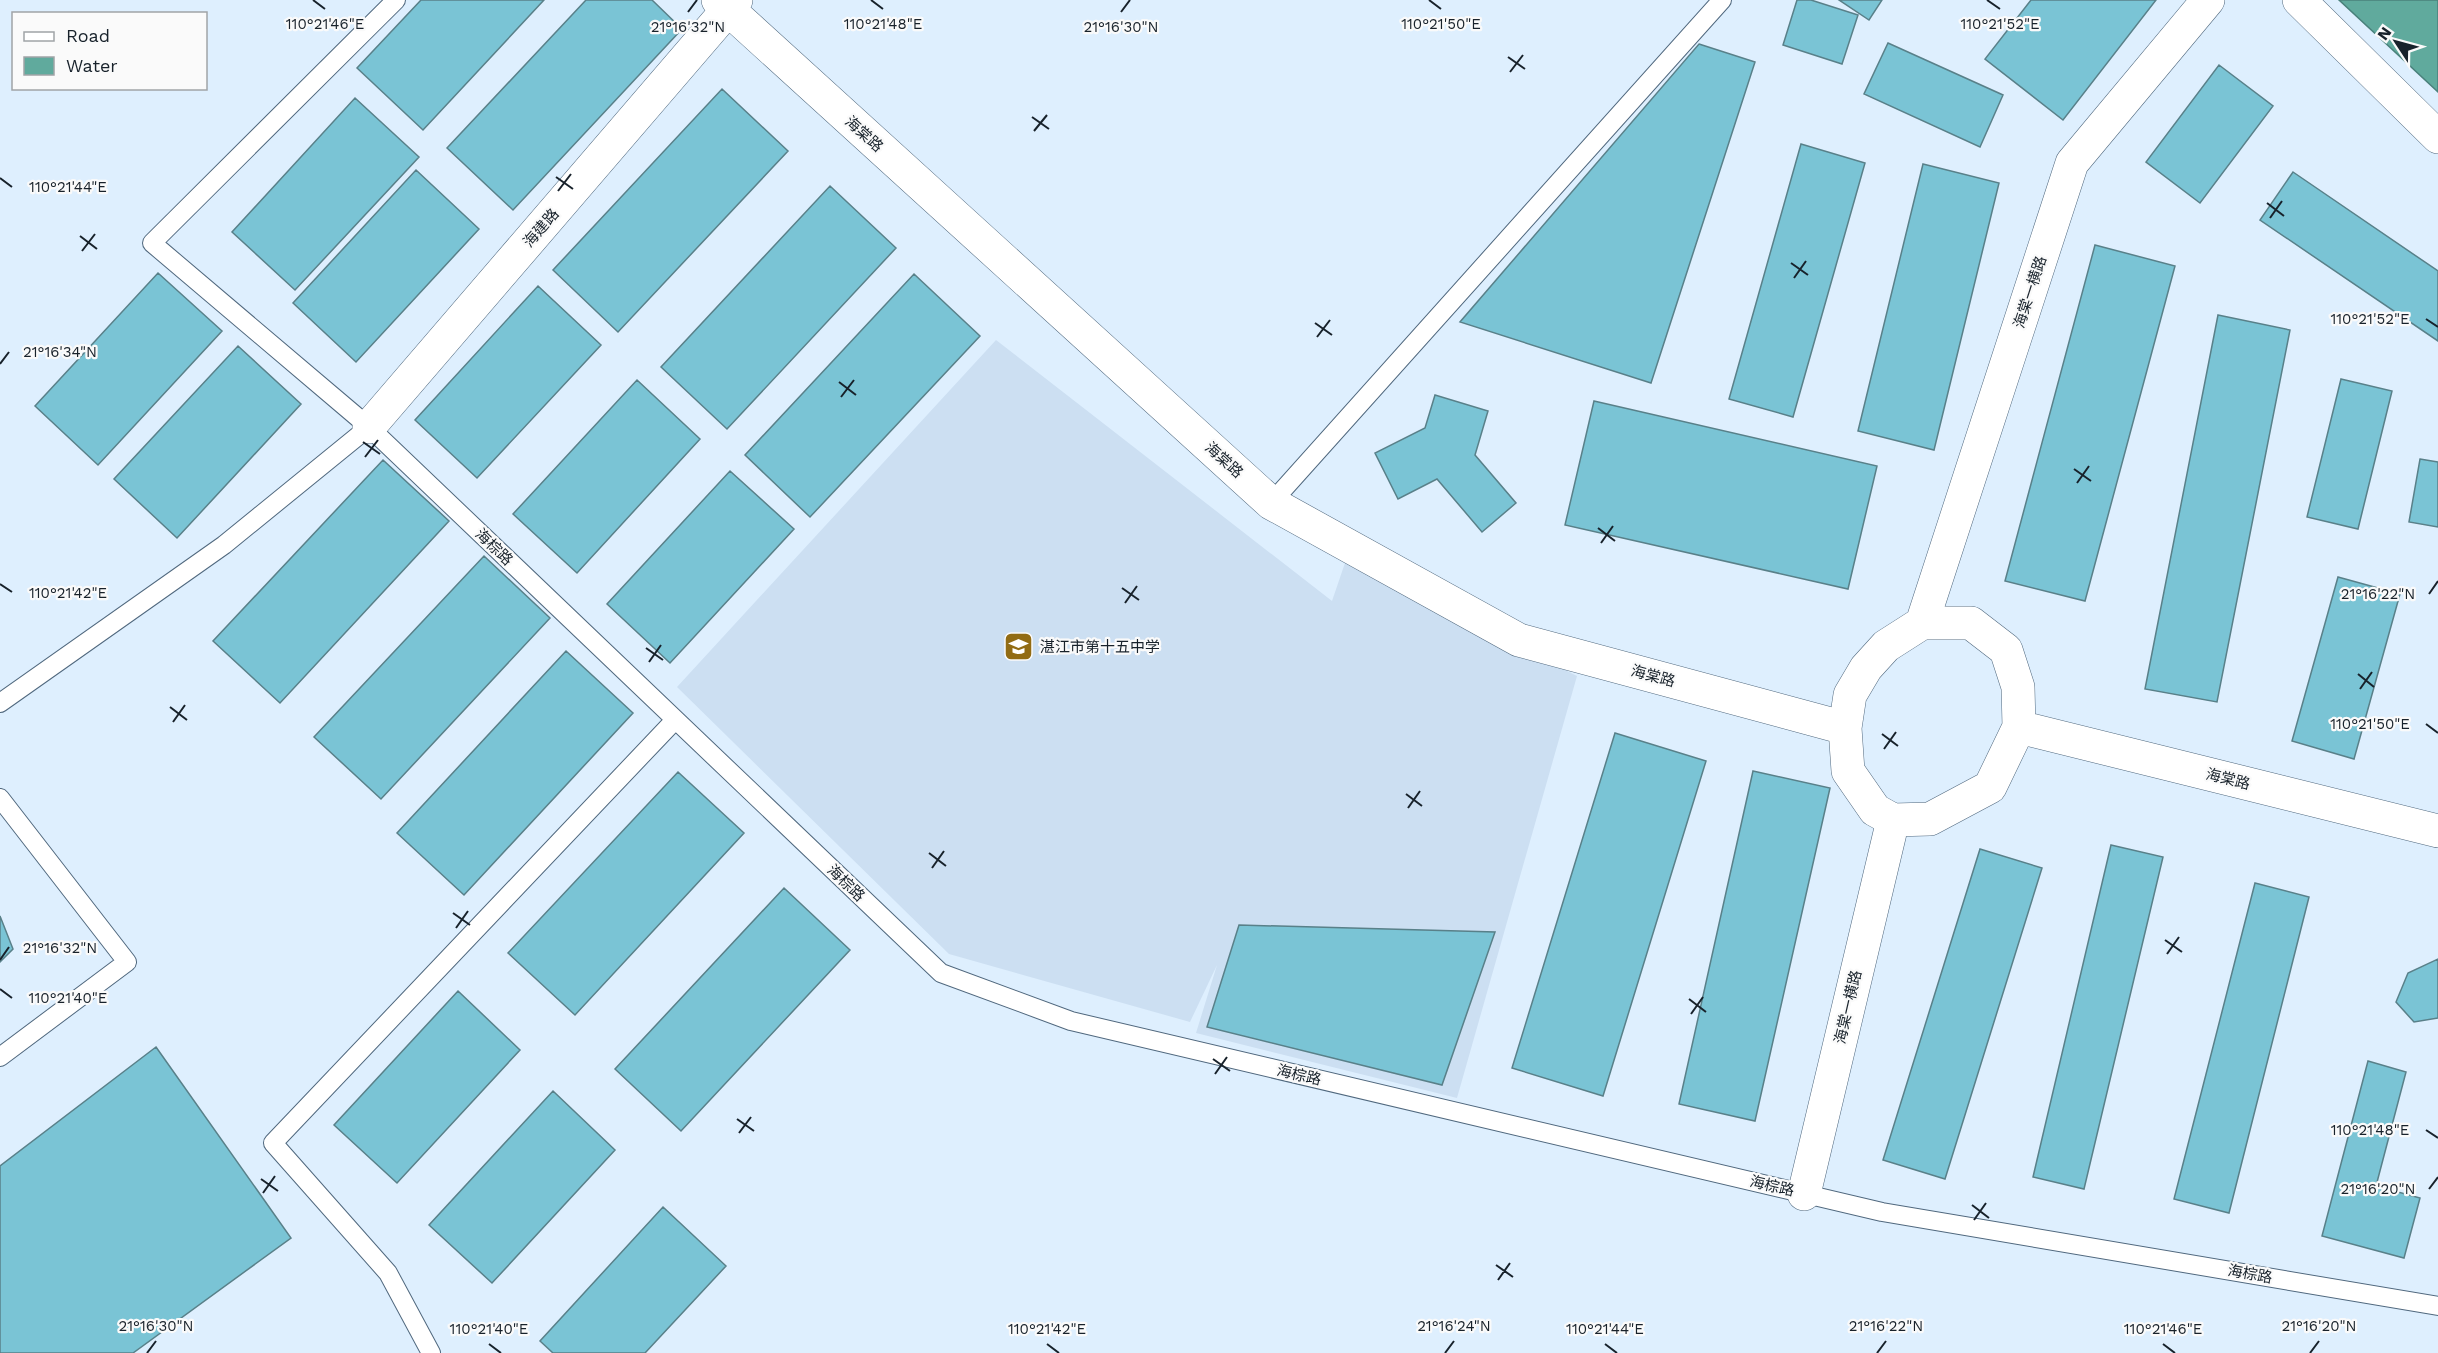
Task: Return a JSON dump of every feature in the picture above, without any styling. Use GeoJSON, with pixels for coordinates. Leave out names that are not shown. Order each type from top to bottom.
{"type":"FeatureCollection","features":[{"type":"Feature","properties":{"kind":"street","name":"海棠一横路"},"geometry":{"type":"LineString","coordinates":[[1922,623],[2072,163],[2208,0]]}},
{"type":"Feature","properties":{"kind":"street"},"geometry":{"type":"LineString","coordinates":[[2299,0],[2438,137]]}},
{"type":"Feature","properties":{"kind":"street","name":"海建路"},"geometry":{"type":"LineString","coordinates":[[369,428],[727,4]]}},
{"type":"Feature","properties":{"kind":"street","name":"海棠路"},"geometry":{"type":"LineString","coordinates":[[727,4],[1271,503],[1519,640],[1845,728]]}},
{"type":"Feature","properties":{"kind":"street"},"geometry":{"type":"LineString","coordinates":[[1922,623],[1971,623],[2006,650],[2018,687],[2019,727],[1990,787],[1930,819],[1893,820],[1875,810],[1848,771],[1845,728],[1850,695],[1866,668],[1886,646],[1922,623]]}},
{"type":"Feature","properties":{"kind":"street","name":"海棠路"},"geometry":{"type":"LineString","coordinates":[[2019,727],[2438,831]]}},
{"type":"Feature","properties":{"kind":"street","name":"海棠一横路"},"geometry":{"type":"LineString","coordinates":[[1804,1194],[1893,820]]}},
{"type":"Feature","properties":{"kind":"lane","name":"海棕路"},"geometry":{"type":"LineString","coordinates":[[396,0],[152,243],[369,428],[941,973],[1071,1021],[1804,1194],[1894,1214],[2438,1306]]}},
{"type":"Feature","properties":{"kind":"lane"},"geometry":{"type":"LineString","coordinates":[[1271,503],[1722,0]]}},
{"type":"Feature","properties":{"kind":"lane"},"geometry":{"type":"LineString","coordinates":[[0,703],[224,545],[369,428]]}},
{"type":"Feature","properties":{"kind":"lane"},"geometry":{"type":"LineString","coordinates":[[431,1353],[388,1273],[273,1143],[675,720]]}},
{"type":"Feature","properties":{"kind":"lane"},"geometry":{"type":"LineString","coordinates":[[0,798],[127,962],[0,1057]]}},
{"type":"Feature","properties":{"kind":"shaded area","name":"湛江市第十五中学"},"geometry":{"type":"Polygon","coordinates":[[[996,340],[1332,601],[1346,560],[1577,676],[1457,1098],[1196,1033],[1217,965],[1190,1022],[949,954],[677,687],[996,340]]]}},
{"type":"Feature","properties":{"kind":"water"},"geometry":{"type":"Polygon","coordinates":[[[2339,0],[2438,0],[2438,92],[2339,0]]]}},
{"type":"Feature","properties":{"kind":"building"},"geometry":{"type":"Polygon","coordinates":[[[421,0],[544,0],[423,130],[357,68],[421,0]]]}},
{"type":"Feature","properties":{"kind":"building"},"geometry":{"type":"Polygon","coordinates":[[[586,0],[652,0],[682,29],[513,210],[447,148],[586,0]]]}},
{"type":"Feature","properties":{"kind":"building"},"geometry":{"type":"Polygon","coordinates":[[[1797,0],[1811,0],[1858,15],[1842,64],[1783,45],[1797,0]]]}},
{"type":"Feature","properties":{"kind":"building"},"geometry":{"type":"Polygon","coordinates":[[[1839,0],[1882,0],[1869,20],[1839,0]]]}},
{"type":"Feature","properties":{"kind":"building"},"geometry":{"type":"Polygon","coordinates":[[[2031,0],[2156,0],[2063,120],[1985,59],[2031,0]]]}},
{"type":"Feature","properties":{"kind":"building"},"geometry":{"type":"Polygon","coordinates":[[[1888,43],[2003,95],[1980,147],[1864,94],[1888,43]]]}},
{"type":"Feature","properties":{"kind":"building"},"geometry":{"type":"Polygon","coordinates":[[[1699,44],[1755,62],[1651,383],[1460,322],[1699,44]]]}},
{"type":"Feature","properties":{"kind":"building"},"geometry":{"type":"Polygon","coordinates":[[[2219,65],[2273,106],[2200,203],[2146,162],[2219,65]]]}},
{"type":"Feature","properties":{"kind":"building"},"geometry":{"type":"Polygon","coordinates":[[[722,89],[788,151],[618,332],[553,270],[722,89]]]}},
{"type":"Feature","properties":{"kind":"building"},"geometry":{"type":"Polygon","coordinates":[[[355,98],[419,157],[295,290],[232,232],[355,98]]]}},
{"type":"Feature","properties":{"kind":"building"},"geometry":{"type":"Polygon","coordinates":[[[1801,144],[1865,163],[1793,417],[1729,399],[1801,144]]]}},
{"type":"Feature","properties":{"kind":"building"},"geometry":{"type":"Polygon","coordinates":[[[1923,164],[1999,183],[1934,450],[1858,431],[1923,164]]]}},
{"type":"Feature","properties":{"kind":"building"},"geometry":{"type":"Polygon","coordinates":[[[416,170],[479,229],[356,362],[293,303],[416,170]]]}},
{"type":"Feature","properties":{"kind":"building"},"geometry":{"type":"Polygon","coordinates":[[[2293,172],[2438,271],[2438,341],[2260,220],[2293,172]]]}},
{"type":"Feature","properties":{"kind":"building"},"geometry":{"type":"Polygon","coordinates":[[[830,186],[896,248],[727,429],[661,367],[830,186]]]}},
{"type":"Feature","properties":{"kind":"building"},"geometry":{"type":"Polygon","coordinates":[[[2095,245],[2175,266],[2085,601],[2005,581],[2095,245]]]}},
{"type":"Feature","properties":{"kind":"building"},"geometry":{"type":"Polygon","coordinates":[[[158,273],[222,331],[98,465],[35,406],[158,273]]]}},
{"type":"Feature","properties":{"kind":"building"},"geometry":{"type":"Polygon","coordinates":[[[914,274],[980,336],[810,517],[745,455],[914,274]]]}},
{"type":"Feature","properties":{"kind":"building"},"geometry":{"type":"Polygon","coordinates":[[[538,286],[601,345],[477,478],[415,420],[538,286]]]}},
{"type":"Feature","properties":{"kind":"building"},"geometry":{"type":"Polygon","coordinates":[[[2218,315],[2290,330],[2217,702],[2145,689],[2218,315]]]}},
{"type":"Feature","properties":{"kind":"building"},"geometry":{"type":"Polygon","coordinates":[[[238,346],[301,404],[177,538],[114,479],[238,346]]]}},
{"type":"Feature","properties":{"kind":"building"},"geometry":{"type":"Polygon","coordinates":[[[2341,379],[2392,391],[2358,529],[2307,517],[2341,379]]]}},
{"type":"Feature","properties":{"kind":"building"},"geometry":{"type":"Polygon","coordinates":[[[637,380],[700,439],[577,573],[513,514],[637,380]]]}},
{"type":"Feature","properties":{"kind":"building"},"geometry":{"type":"Polygon","coordinates":[[[1435,395],[1488,411],[1475,455],[1516,503],[1482,532],[1437,479],[1398,499],[1375,453],[1425,428],[1435,395]]]}},
{"type":"Feature","properties":{"kind":"building"},"geometry":{"type":"Polygon","coordinates":[[[1594,401],[1877,466],[1848,589],[1565,525],[1594,401]]]}},
{"type":"Feature","properties":{"kind":"building"},"geometry":{"type":"Polygon","coordinates":[[[2420,459],[2438,462],[2438,527],[2409,522],[2420,459]]]}},
{"type":"Feature","properties":{"kind":"building"},"geometry":{"type":"Polygon","coordinates":[[[383,460],[449,521],[280,703],[213,641],[383,460]]]}},
{"type":"Feature","properties":{"kind":"building"},"geometry":{"type":"Polygon","coordinates":[[[730,471],[794,529],[670,663],[607,604],[730,471]]]}},
{"type":"Feature","properties":{"kind":"building"},"geometry":{"type":"Polygon","coordinates":[[[484,556],[550,618],[381,799],[314,737],[484,556]]]}},
{"type":"Feature","properties":{"kind":"building"},"geometry":{"type":"Polygon","coordinates":[[[2338,577],[2400,594],[2354,759],[2292,741],[2338,577]]]}},
{"type":"Feature","properties":{"kind":"building"},"geometry":{"type":"Polygon","coordinates":[[[566,651],[633,713],[464,895],[397,833],[566,651]]]}},
{"type":"Feature","properties":{"kind":"building"},"geometry":{"type":"Polygon","coordinates":[[[1615,733],[1706,761],[1603,1096],[1512,1068],[1615,733]]]}},
{"type":"Feature","properties":{"kind":"building"},"geometry":{"type":"Polygon","coordinates":[[[1753,771],[1830,788],[1755,1121],[1679,1104],[1753,771]]]}},
{"type":"Feature","properties":{"kind":"building"},"geometry":{"type":"Polygon","coordinates":[[[678,772],[744,833],[575,1015],[508,953],[678,772]]]}},
{"type":"Feature","properties":{"kind":"building"},"geometry":{"type":"Polygon","coordinates":[[[2111,845],[2163,857],[2084,1189],[2033,1177],[2111,845]]]}},
{"type":"Feature","properties":{"kind":"building"},"geometry":{"type":"Polygon","coordinates":[[[1980,849],[2042,868],[1945,1179],[1883,1160],[1980,849]]]}},
{"type":"Feature","properties":{"kind":"building"},"geometry":{"type":"Polygon","coordinates":[[[2255,883],[2309,897],[2229,1213],[2174,1199],[2255,883]]]}},
{"type":"Feature","properties":{"kind":"building"},"geometry":{"type":"Polygon","coordinates":[[[784,888],[850,950],[681,1131],[615,1069],[784,888]]]}},
{"type":"Feature","properties":{"kind":"building"},"geometry":{"type":"Polygon","coordinates":[[[0,916],[13,949],[0,962],[0,916]]]}},
{"type":"Feature","properties":{"kind":"building"},"geometry":{"type":"Polygon","coordinates":[[[1239,925],[1495,932],[1442,1085],[1207,1027],[1239,925]]]}},
{"type":"Feature","properties":{"kind":"building"},"geometry":{"type":"Polygon","coordinates":[[[2438,959],[2438,1018],[2414,1022],[2396,1002],[2408,973],[2438,959]]]}},
{"type":"Feature","properties":{"kind":"building"},"geometry":{"type":"Polygon","coordinates":[[[458,991],[520,1050],[397,1183],[334,1125],[458,991]]]}},
{"type":"Feature","properties":{"kind":"building"},"geometry":{"type":"Polygon","coordinates":[[[156,1047],[291,1238],[133,1353],[0,1353],[0,1166],[156,1047]]]}},
{"type":"Feature","properties":{"kind":"building"},"geometry":{"type":"Polygon","coordinates":[[[2368,1061],[2406,1072],[2376,1186],[2420,1198],[2404,1258],[2322,1236],[2368,1061]]]}},
{"type":"Feature","properties":{"kind":"building"},"geometry":{"type":"Polygon","coordinates":[[[553,1091],[615,1150],[492,1283],[429,1225],[553,1091]]]}},
{"type":"Feature","properties":{"kind":"building"},"geometry":{"type":"Polygon","coordinates":[[[663,1207],[726,1266],[645,1353],[553,1353],[540,1341],[663,1207]]]}},
{"type":"Feature","properties":{"kind":"place","name":"湛江市第十五中学"},"geometry":{"type":"Point","coordinates":[1019,647]}}]}
